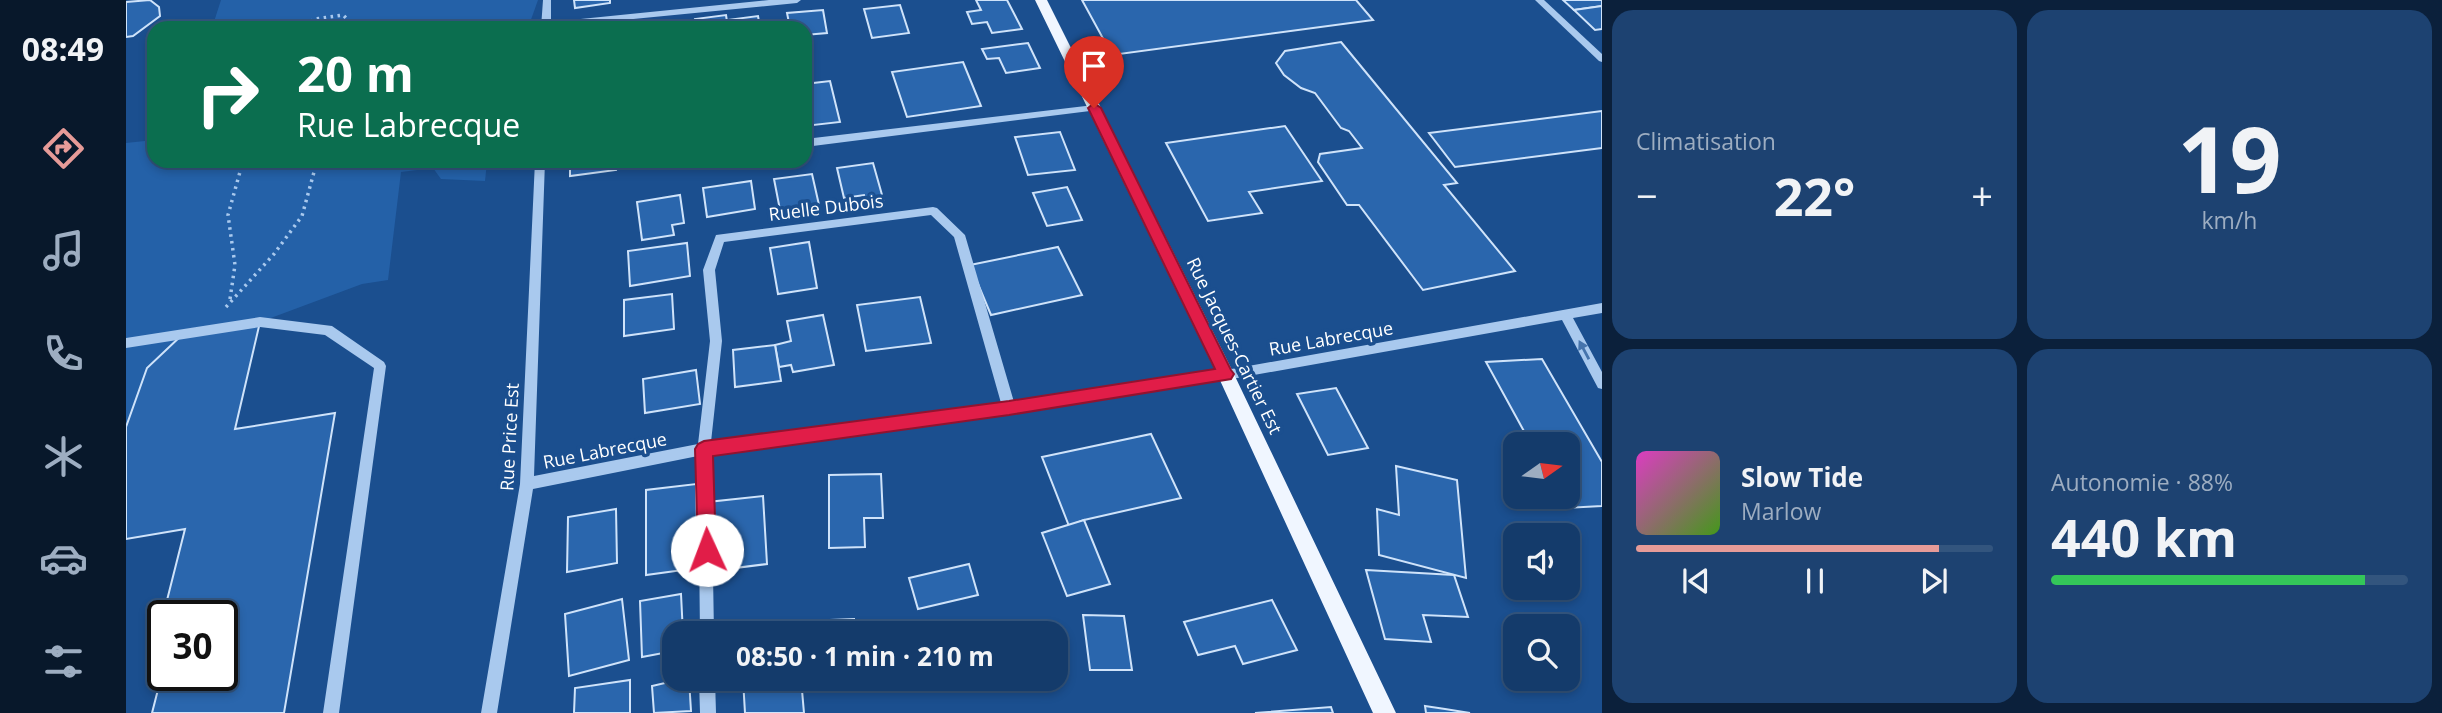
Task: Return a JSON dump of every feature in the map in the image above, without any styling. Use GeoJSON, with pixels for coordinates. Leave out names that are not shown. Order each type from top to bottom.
{"type":"FeatureCollection","features":[{"type":"Feature","properties":{"kind":"main road","name":"Rue Jacques-Cartier Est"},"geometry":{"type":"LineString","coordinates":[[1041,0],[1226,374],[1385,713]]}},
{"type":"Feature","properties":{"kind":"street"},"geometry":{"type":"LineString","coordinates":[[546,21],[547,0]]}},
{"type":"Feature","properties":{"kind":"street"},"geometry":{"type":"LineString","coordinates":[[602,21],[797,0]]}},
{"type":"Feature","properties":{"kind":"street"},"geometry":{"type":"LineString","coordinates":[[1539,0],[1602,59]]}},
{"type":"Feature","properties":{"kind":"street"},"geometry":{"type":"LineString","coordinates":[[812,142],[1094,108]]}},
{"type":"Feature","properties":{"kind":"street","name":"Rue Price Est"},"geometry":{"type":"LineString","coordinates":[[489,713],[527,484],[540,168]]}},
{"type":"Feature","properties":{"kind":"street","name":"Ruelle Dubois"},"geometry":{"type":"LineString","coordinates":[[704,449],[716,341],[709,270],[720,238],[933,211],[959,235],[1009,408]]}},
{"type":"Feature","properties":{"kind":"street","name":"Rue Labrecque"},"geometry":{"type":"LineString","coordinates":[[527,484],[704,449],[1009,408],[1226,374],[1602,308]]}},
{"type":"Feature","properties":{"kind":"street"},"geometry":{"type":"LineString","coordinates":[[1566,316],[1602,384]]}},
{"type":"Feature","properties":{"kind":"street"},"geometry":{"type":"LineString","coordinates":[[126,343],[260,322],[328,330],[380,366],[331,713]]}},
{"type":"Feature","properties":{"kind":"street"},"geometry":{"type":"LineString","coordinates":[[704,449],[707,621]]}},
{"type":"Feature","properties":{"kind":"street"},"geometry":{"type":"LineString","coordinates":[[707,691],[708,713]]}},
{"type":"Feature","properties":{"kind":"path"},"geometry":{"type":"LineString","coordinates":[[310,21],[343,15],[349,21]]}},
{"type":"Feature","properties":{"kind":"path"},"geometry":{"type":"LineString","coordinates":[[241,168],[228,215],[235,265],[230,300],[274,254],[302,216],[315,168]]}},
{"type":"Feature","properties":{"kind":"shaded area"},"geometry":{"type":"Polygon","coordinates":[[[221,0],[538,0],[530,21],[214,21],[221,0]]]}},
{"type":"Feature","properties":{"kind":"shaded area"},"geometry":{"type":"Polygon","coordinates":[[[147,141],[147,168],[433,168],[401,172],[388,280],[362,284],[260,322],[183,334],[147,368],[126,427],[126,143],[147,141]]]}},
{"type":"Feature","properties":{"kind":"shaded area"},"geometry":{"type":"Polygon","coordinates":[[[433,168],[486,168],[485,181],[441,179],[433,168]]]}},
{"type":"Feature","properties":{"kind":"building"},"geometry":{"type":"Polygon","coordinates":[[[150,0],[159,7],[160,16],[153,21],[147,21],[147,26],[133,36],[126,37],[126,2],[150,0]]]}},
{"type":"Feature","properties":{"kind":"building"},"geometry":{"type":"Polygon","coordinates":[[[574,0],[610,0],[610,3],[575,8],[574,0]]]}},
{"type":"Feature","properties":{"kind":"building"},"geometry":{"type":"Polygon","coordinates":[[[976,0],[1007,0],[1022,29],[992,33],[987,22],[972,24],[967,12],[981,10],[976,0]]]}},
{"type":"Feature","properties":{"kind":"building"},"geometry":{"type":"Polygon","coordinates":[[[1082,0],[1356,0],[1373,20],[1112,55],[1082,0]]]}},
{"type":"Feature","properties":{"kind":"building"},"geometry":{"type":"Polygon","coordinates":[[[1563,0],[1602,0],[1602,6],[1574,10],[1563,0]]]}},
{"type":"Feature","properties":{"kind":"building"},"geometry":{"type":"Polygon","coordinates":[[[900,5],[909,33],[872,38],[864,9],[900,5]]]}},
{"type":"Feature","properties":{"kind":"building"},"geometry":{"type":"Polygon","coordinates":[[[1602,6],[1602,29],[1595,30],[1574,10],[1602,6]]]}},
{"type":"Feature","properties":{"kind":"building"},"geometry":{"type":"Polygon","coordinates":[[[823,10],[827,33],[812,34],[812,21],[789,21],[787,13],[823,10]]]}},
{"type":"Feature","properties":{"kind":"building"},"geometry":{"type":"Polygon","coordinates":[[[726,15],[727,21],[695,21],[726,15]]]}},
{"type":"Feature","properties":{"kind":"building"},"geometry":{"type":"Polygon","coordinates":[[[758,16],[759,21],[727,21],[758,16]]]}},
{"type":"Feature","properties":{"kind":"building"},"geometry":{"type":"Polygon","coordinates":[[[1341,42],[1457,183],[1444,185],[1515,271],[1423,290],[1359,205],[1347,205],[1318,162],[1320,154],[1362,148],[1349,131],[1341,128],[1315,93],[1301,88],[1284,75],[1276,63],[1285,51],[1341,42]]]}},
{"type":"Feature","properties":{"kind":"building"},"geometry":{"type":"Polygon","coordinates":[[[1028,43],[1040,68],[1006,73],[999,58],[987,59],[982,49],[1028,43]]]}},
{"type":"Feature","properties":{"kind":"building"},"geometry":{"type":"Polygon","coordinates":[[[963,62],[981,106],[907,117],[892,72],[963,62]]]}},
{"type":"Feature","properties":{"kind":"building"},"geometry":{"type":"Polygon","coordinates":[[[830,81],[840,122],[812,125],[812,83],[830,81]]]}},
{"type":"Feature","properties":{"kind":"building"},"geometry":{"type":"Polygon","coordinates":[[[1602,111],[1602,148],[1455,167],[1429,133],[1602,111]]]}},
{"type":"Feature","properties":{"kind":"building"},"geometry":{"type":"Polygon","coordinates":[[[1285,126],[1322,181],[1249,192],[1262,213],[1208,221],[1166,143],[1285,126]]]}},
{"type":"Feature","properties":{"kind":"building"},"geometry":{"type":"Polygon","coordinates":[[[1060,132],[1075,170],[1028,175],[1015,137],[1060,132]]]}},
{"type":"Feature","properties":{"kind":"building"},"geometry":{"type":"Polygon","coordinates":[[[873,163],[884,202],[867,205],[864,195],[844,198],[837,168],[873,163]]]}},
{"type":"Feature","properties":{"kind":"building"},"geometry":{"type":"Polygon","coordinates":[[[570,168],[616,168],[616,170],[570,176],[570,168]]]}},
{"type":"Feature","properties":{"kind":"building"},"geometry":{"type":"Polygon","coordinates":[[[812,174],[819,205],[780,210],[774,179],[812,174]]]}},
{"type":"Feature","properties":{"kind":"building"},"geometry":{"type":"Polygon","coordinates":[[[751,181],[755,209],[707,217],[703,188],[751,181]]]}},
{"type":"Feature","properties":{"kind":"building"},"geometry":{"type":"Polygon","coordinates":[[[1067,187],[1082,220],[1047,226],[1033,193],[1067,187]]]}},
{"type":"Feature","properties":{"kind":"building"},"geometry":{"type":"Polygon","coordinates":[[[680,195],[684,223],[672,225],[674,235],[642,240],[637,202],[680,195]]]}},
{"type":"Feature","properties":{"kind":"building"},"geometry":{"type":"Polygon","coordinates":[[[809,242],[817,288],[778,294],[770,248],[809,242]]]}},
{"type":"Feature","properties":{"kind":"building"},"geometry":{"type":"Polygon","coordinates":[[[687,243],[690,276],[630,286],[628,251],[687,243]]]}},
{"type":"Feature","properties":{"kind":"building"},"geometry":{"type":"Polygon","coordinates":[[[1058,247],[1082,295],[991,315],[970,265],[1058,247]]]}},
{"type":"Feature","properties":{"kind":"building"},"geometry":{"type":"Polygon","coordinates":[[[672,294],[674,329],[624,336],[624,300],[672,294]]]}},
{"type":"Feature","properties":{"kind":"building"},"geometry":{"type":"Polygon","coordinates":[[[920,297],[931,343],[866,351],[857,305],[920,297]]]}},
{"type":"Feature","properties":{"kind":"building"},"geometry":{"type":"Polygon","coordinates":[[[823,315],[834,365],[793,372],[791,365],[779,367],[775,345],[791,341],[787,321],[823,315]]]}},
{"type":"Feature","properties":{"kind":"building"},"geometry":{"type":"Polygon","coordinates":[[[260,322],[235,429],[335,413],[284,713],[152,713],[158,691],[238,691],[238,600],[167,600],[185,529],[126,539],[126,427],[147,368],[183,334],[260,322]]]}},
{"type":"Feature","properties":{"kind":"building"},"geometry":{"type":"Polygon","coordinates":[[[775,345],[781,381],[735,387],[733,350],[775,345]]]}},
{"type":"Feature","properties":{"kind":"building"},"geometry":{"type":"Polygon","coordinates":[[[1542,359],[1602,462],[1602,506],[1580,507],[1580,432],[1524,432],[1486,362],[1542,359]]]}},
{"type":"Feature","properties":{"kind":"building"},"geometry":{"type":"Polygon","coordinates":[[[696,370],[700,404],[645,413],[643,379],[696,370]]]}},
{"type":"Feature","properties":{"kind":"building"},"geometry":{"type":"Polygon","coordinates":[[[1336,388],[1368,448],[1328,455],[1297,394],[1336,388]]]}},
{"type":"Feature","properties":{"kind":"building"},"geometry":{"type":"Polygon","coordinates":[[[1151,434],[1181,498],[1084,520],[1069,526],[1042,457],[1151,434]]]}},
{"type":"Feature","properties":{"kind":"building"},"geometry":{"type":"Polygon","coordinates":[[[1396,466],[1457,480],[1466,578],[1379,555],[1377,509],[1399,515],[1396,466]]]}},
{"type":"Feature","properties":{"kind":"building"},"geometry":{"type":"Polygon","coordinates":[[[881,474],[883,518],[864,518],[865,547],[829,548],[829,475],[881,474]]]}},
{"type":"Feature","properties":{"kind":"building"},"geometry":{"type":"Polygon","coordinates":[[[696,484],[698,568],[646,575],[646,490],[696,484]]]}},
{"type":"Feature","properties":{"kind":"building"},"geometry":{"type":"Polygon","coordinates":[[[763,496],[767,564],[719,570],[719,556],[710,557],[708,502],[763,496]]]}},
{"type":"Feature","properties":{"kind":"building"},"geometry":{"type":"Polygon","coordinates":[[[616,509],[617,563],[567,572],[568,517],[616,509]]]}},
{"type":"Feature","properties":{"kind":"building"},"geometry":{"type":"Polygon","coordinates":[[[1084,520],[1110,584],[1067,596],[1042,533],[1084,520]]]}},
{"type":"Feature","properties":{"kind":"building"},"geometry":{"type":"Polygon","coordinates":[[[969,564],[978,595],[918,609],[909,578],[969,564]]]}},
{"type":"Feature","properties":{"kind":"building"},"geometry":{"type":"Polygon","coordinates":[[[1366,570],[1454,575],[1468,617],[1423,615],[1431,642],[1385,639],[1366,570]]]}},
{"type":"Feature","properties":{"kind":"building"},"geometry":{"type":"Polygon","coordinates":[[[681,594],[682,621],[662,621],[662,653],[642,657],[640,601],[681,594]]]}},
{"type":"Feature","properties":{"kind":"building"},"geometry":{"type":"Polygon","coordinates":[[[622,599],[629,660],[569,676],[565,614],[622,599]]]}},
{"type":"Feature","properties":{"kind":"building"},"geometry":{"type":"Polygon","coordinates":[[[1272,600],[1297,650],[1243,664],[1235,646],[1198,655],[1184,622],[1272,600]]]}},
{"type":"Feature","properties":{"kind":"building"},"geometry":{"type":"Polygon","coordinates":[[[1083,615],[1124,616],[1132,670],[1090,670],[1083,615]]]}},
{"type":"Feature","properties":{"kind":"building"},"geometry":{"type":"Polygon","coordinates":[[[854,619],[854,621],[805,621],[854,619]]]}},
{"type":"Feature","properties":{"kind":"building"},"geometry":{"type":"Polygon","coordinates":[[[630,680],[630,713],[574,713],[575,688],[630,680]]]}},
{"type":"Feature","properties":{"kind":"building"},"geometry":{"type":"Polygon","coordinates":[[[662,684],[662,691],[690,691],[691,711],[654,713],[652,686],[662,684]]]}},
{"type":"Feature","properties":{"kind":"building"},"geometry":{"type":"Polygon","coordinates":[[[744,691],[802,691],[804,713],[745,713],[744,691]]]}},
{"type":"Feature","properties":{"kind":"building"},"geometry":{"type":"Polygon","coordinates":[[[1425,706],[1445,709],[1470,713],[1426,713],[1425,706]]]}},
{"type":"Feature","properties":{"kind":"building"},"geometry":{"type":"Polygon","coordinates":[[[1331,707],[1333,713],[1255,713],[1331,707]]]}},
{"type":"Feature","properties":{"kind":"route"},"geometry":{"type":"LineString","coordinates":[[707,550],[704,449],[1009,408],[1226,374],[1094,108]]}}]}
